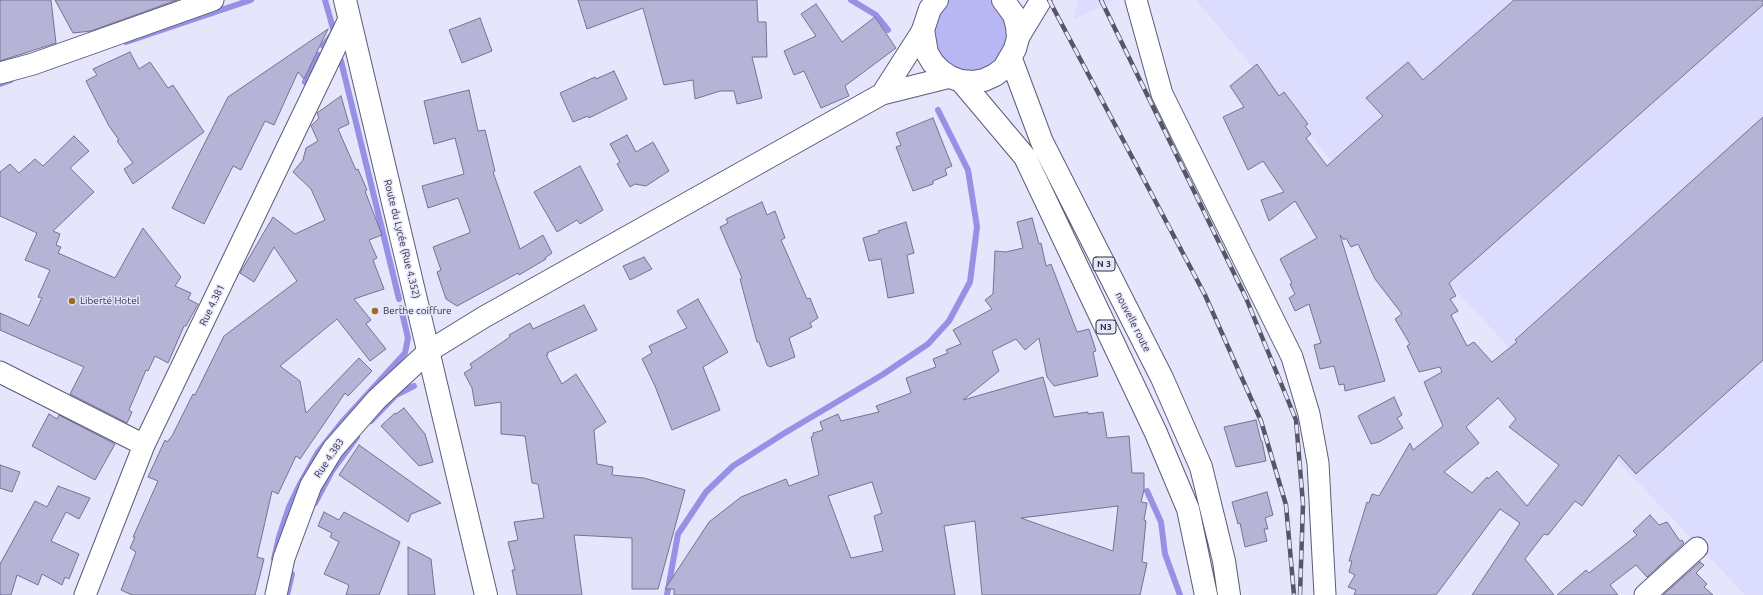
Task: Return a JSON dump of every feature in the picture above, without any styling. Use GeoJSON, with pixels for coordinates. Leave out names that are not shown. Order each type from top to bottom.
{"type":"FeatureCollection","features":[{"type":"Feature","properties":{"kind":"main road"},"geometry":{"type":"LineString","coordinates":[[931,3],[923,30],[927,53],[940,71],[956,79],[973,82],[995,75],[1004,68],[1016,49],[1018,38],[1017,26],[1014,15],[1003,0]]}},
{"type":"Feature","properties":{"kind":"main road","name":"Route du Lycée (Rue 4.352)"},"geometry":{"type":"LineString","coordinates":[[347,9],[486,595]]}},
{"type":"Feature","properties":{"kind":"main road","name":"nouvelle route"},"geometry":{"type":"LineString","coordinates":[[1010,60],[1042,142],[1162,378],[1201,467],[1224,561],[1229,595]]}},
{"type":"Feature","properties":{"kind":"main road","name":"N3"},"geometry":{"type":"LineString","coordinates":[[956,79],[1025,157],[1156,433],[1188,509],[1206,595]]}},
{"type":"Feature","properties":{"kind":"street"},"geometry":{"type":"LineString","coordinates":[[0,73],[33,64],[213,0]]}},
{"type":"Feature","properties":{"kind":"street"},"geometry":{"type":"LineString","coordinates":[[1018,38],[1041,0]]}},
{"type":"Feature","properties":{"kind":"street"},"geometry":{"type":"LineString","coordinates":[[1136,0],[1162,94],[1292,357],[1309,414],[1318,463],[1325,595]]}},
{"type":"Feature","properties":{"kind":"street","name":"Rue 4.381"},"geometry":{"type":"LineString","coordinates":[[85,595],[144,445],[347,9]]}},
{"type":"Feature","properties":{"kind":"street"},"geometry":{"type":"LineString","coordinates":[[882,94],[923,30]]}},
{"type":"Feature","properties":{"kind":"street"},"geometry":{"type":"LineString","coordinates":[[882,94],[956,79]]}},
{"type":"Feature","properties":{"kind":"street","name":"Rue 4.383"},"geometry":{"type":"LineString","coordinates":[[276,595],[284,558],[311,485],[332,449],[377,399],[429,351],[484,317],[882,94]]}},
{"type":"Feature","properties":{"kind":"street"},"geometry":{"type":"LineString","coordinates":[[0,372],[144,445]]}},
{"type":"Feature","properties":{"kind":"street"},"geometry":{"type":"LineString","coordinates":[[1645,595],[1697,548]]}},
{"type":"Feature","properties":{"kind":"shaded area"},"geometry":{"type":"Polygon","coordinates":[[[949,0],[990,0],[1003,13],[1009,33],[1004,53],[990,68],[971,73],[950,68],[932,45],[935,14],[941,6],[949,0]]]}},
{"type":"Feature","properties":{"kind":"shaded area"},"geometry":{"type":"Polygon","coordinates":[[[1078,0],[1114,0],[1073,20],[1078,0]]]}},
{"type":"Feature","properties":{"kind":"shaded area"},"geometry":{"type":"Polygon","coordinates":[[[1196,0],[1763,0],[1763,595],[1745,595],[1331,160],[1196,0]]]}},
{"type":"Feature","properties":{"kind":"building"},"geometry":{"type":"Polygon","coordinates":[[[0,0],[51,0],[56,43],[0,61],[0,0]]]}},
{"type":"Feature","properties":{"kind":"building"},"geometry":{"type":"Polygon","coordinates":[[[55,0],[177,0],[91,31],[73,33],[55,0]]]}},
{"type":"Feature","properties":{"kind":"building"},"geometry":{"type":"Polygon","coordinates":[[[578,0],[757,0],[758,22],[766,22],[767,57],[752,57],[762,98],[737,104],[734,91],[720,91],[695,99],[693,80],[664,85],[643,8],[587,29],[578,0]]]}},
{"type":"Feature","properties":{"kind":"building"},"geometry":{"type":"Polygon","coordinates":[[[1514,0],[1763,0],[1763,5],[1449,283],[1456,296],[1450,299],[1458,311],[1451,315],[1467,346],[1474,342],[1492,362],[1517,342],[1515,340],[1763,117],[1763,360],[1636,474],[1619,455],[1582,506],[1575,501],[1548,535],[1544,534],[1525,559],[1554,595],[1472,595],[1520,523],[1500,509],[1436,595],[1354,595],[1356,590],[1348,587],[1355,575],[1349,572],[1352,561],[1349,561],[1367,502],[1369,503],[1372,494],[1379,496],[1410,443],[1413,450],[1443,426],[1424,382],[1442,372],[1440,367],[1419,372],[1407,346],[1410,344],[1395,319],[1402,314],[1375,279],[1358,244],[1351,247],[1346,238],[1344,240],[1340,235],[1385,381],[1345,391],[1344,384],[1339,385],[1334,366],[1320,369],[1314,345],[1321,343],[1309,304],[1295,311],[1289,298],[1295,294],[1290,284],[1292,283],[1280,259],[1317,238],[1295,201],[1269,221],[1261,200],[1284,192],[1263,161],[1248,170],[1223,117],[1244,107],[1230,86],[1257,64],[1279,96],[1284,92],[1308,124],[1305,126],[1311,134],[1306,138],[1327,166],[1383,116],[1366,98],[1408,62],[1423,80],[1514,0]],[[1498,398],[1466,427],[1479,443],[1444,472],[1472,493],[1487,477],[1488,479],[1497,471],[1527,506],[1559,465],[1509,427],[1516,419],[1498,398]]]}},
{"type":"Feature","properties":{"kind":"building"},"geometry":{"type":"Polygon","coordinates":[[[816,4],[842,42],[875,17],[896,48],[845,86],[849,96],[821,108],[804,71],[794,75],[784,51],[816,36],[801,14],[816,4]]]}},
{"type":"Feature","properties":{"kind":"building"},"geometry":{"type":"Polygon","coordinates":[[[480,18],[492,51],[462,63],[449,30],[480,18]]]}},
{"type":"Feature","properties":{"kind":"building"},"geometry":{"type":"Polygon","coordinates":[[[328,29],[304,79],[298,72],[274,125],[265,121],[241,170],[233,166],[204,224],[172,208],[228,97],[328,29]]]}},
{"type":"Feature","properties":{"kind":"building"},"geometry":{"type":"Polygon","coordinates":[[[130,52],[139,69],[150,62],[168,88],[173,85],[204,132],[133,184],[124,169],[133,163],[117,141],[119,140],[109,126],[86,81],[97,75],[93,69],[130,52]]]}},
{"type":"Feature","properties":{"kind":"building"},"geometry":{"type":"Polygon","coordinates":[[[614,71],[627,99],[589,118],[588,116],[573,122],[560,93],[595,77],[596,79],[614,71]]]}},
{"type":"Feature","properties":{"kind":"building"},"geometry":{"type":"Polygon","coordinates":[[[469,90],[478,131],[485,130],[495,171],[493,172],[520,249],[543,235],[552,253],[545,258],[546,259],[519,275],[518,273],[457,306],[446,299],[437,272],[441,270],[433,247],[469,233],[470,231],[458,198],[428,208],[422,186],[464,174],[455,138],[434,144],[424,101],[469,90]]]}},
{"type":"Feature","properties":{"kind":"building"},"geometry":{"type":"Polygon","coordinates":[[[341,96],[349,124],[338,129],[356,170],[358,169],[367,190],[365,191],[382,235],[369,240],[377,258],[373,260],[384,289],[354,299],[371,320],[366,324],[386,349],[370,361],[337,319],[280,366],[300,381],[306,413],[359,358],[372,371],[348,396],[345,393],[300,459],[296,456],[278,494],[272,491],[257,557],[264,559],[255,595],[132,595],[121,590],[136,552],[130,548],[135,537],[133,537],[158,481],[148,477],[165,440],[167,442],[172,436],[193,394],[195,395],[224,336],[297,281],[274,247],[254,282],[240,273],[273,217],[295,234],[325,220],[311,189],[293,172],[303,160],[306,148],[318,141],[311,126],[319,118],[317,113],[341,96]]]}},
{"type":"Feature","properties":{"kind":"building"},"geometry":{"type":"Polygon","coordinates":[[[933,118],[952,166],[945,169],[947,175],[933,181],[933,184],[913,191],[896,147],[901,145],[896,133],[933,118]]]}},
{"type":"Feature","properties":{"kind":"building"},"geometry":{"type":"Polygon","coordinates":[[[627,135],[636,152],[653,142],[669,171],[646,186],[635,184],[630,187],[617,164],[620,162],[610,144],[627,135]]]}},
{"type":"Feature","properties":{"kind":"building"},"geometry":{"type":"Polygon","coordinates":[[[74,136],[89,151],[70,168],[94,192],[53,231],[60,234],[56,245],[61,247],[58,253],[115,278],[143,228],[181,277],[175,286],[191,293],[188,299],[198,304],[186,326],[184,326],[168,363],[155,356],[148,371],[146,370],[129,410],[132,412],[127,423],[70,394],[84,367],[0,330],[0,313],[29,326],[42,298],[38,297],[50,270],[25,260],[37,233],[0,216],[0,172],[10,164],[19,173],[35,159],[43,166],[74,136]]]}},
{"type":"Feature","properties":{"kind":"building"},"geometry":{"type":"Polygon","coordinates":[[[580,166],[603,210],[580,224],[577,220],[557,232],[534,192],[580,166]]]}},
{"type":"Feature","properties":{"kind":"building"},"geometry":{"type":"Polygon","coordinates":[[[762,202],[767,215],[775,211],[785,238],[781,240],[807,299],[810,298],[818,318],[810,323],[812,327],[789,338],[795,357],[770,367],[767,365],[759,342],[757,342],[740,279],[742,278],[720,227],[728,223],[726,219],[762,202]]]}},
{"type":"Feature","properties":{"kind":"building"},"geometry":{"type":"Polygon","coordinates":[[[1032,218],[1039,244],[1041,243],[1046,266],[1051,264],[1077,332],[1089,329],[1096,351],[1093,352],[1098,376],[1054,386],[1047,377],[1039,338],[1025,350],[1016,339],[992,351],[999,371],[963,400],[1043,377],[1054,417],[1088,412],[1088,414],[1103,412],[1107,438],[1129,436],[1132,473],[1144,473],[1144,490],[1141,502],[1147,503],[1144,520],[1146,521],[1142,562],[1147,563],[1140,595],[982,595],[975,521],[944,526],[955,595],[674,595],[674,589],[665,589],[709,522],[741,497],[786,479],[789,486],[819,475],[811,437],[813,436],[813,433],[823,430],[820,422],[838,414],[841,421],[879,412],[876,406],[911,393],[906,378],[936,367],[933,359],[948,353],[946,350],[961,344],[953,330],[992,309],[985,300],[993,294],[995,251],[1006,252],[1023,248],[1017,222],[1032,218]],[[872,482],[828,496],[851,558],[883,551],[874,516],[882,513],[872,482]],[[1118,506],[1021,518],[1113,551],[1118,506]]]}},
{"type":"Feature","properties":{"kind":"building"},"geometry":{"type":"Polygon","coordinates":[[[906,222],[914,253],[907,255],[914,293],[888,298],[881,259],[869,261],[863,238],[879,233],[878,231],[906,222]]]}},
{"type":"Feature","properties":{"kind":"building"},"geometry":{"type":"Polygon","coordinates":[[[644,257],[652,269],[630,280],[623,266],[644,257]]]}},
{"type":"Feature","properties":{"kind":"building"},"geometry":{"type":"Polygon","coordinates":[[[698,299],[728,352],[703,367],[720,410],[672,430],[655,386],[642,359],[652,353],[649,346],[687,328],[677,311],[698,299]]]}},
{"type":"Feature","properties":{"kind":"building"},"geometry":{"type":"Polygon","coordinates":[[[584,305],[597,330],[547,353],[548,355],[546,355],[562,384],[576,374],[606,422],[594,430],[597,464],[613,467],[612,475],[644,478],[685,490],[658,589],[632,589],[632,538],[574,535],[582,595],[517,595],[512,570],[515,570],[508,542],[518,540],[514,522],[544,518],[538,484],[532,483],[525,436],[501,434],[501,402],[475,406],[472,388],[464,373],[472,368],[470,364],[510,337],[509,335],[530,323],[533,329],[584,305]]]}},
{"type":"Feature","properties":{"kind":"building"},"geometry":{"type":"Polygon","coordinates":[[[1394,397],[1402,415],[1397,418],[1403,428],[1379,442],[1371,444],[1358,416],[1394,397]]]}},
{"type":"Feature","properties":{"kind":"building"},"geometry":{"type":"Polygon","coordinates":[[[404,408],[425,434],[433,462],[419,466],[381,426],[395,413],[396,414],[404,408]]]}},
{"type":"Feature","properties":{"kind":"building"},"geometry":{"type":"Polygon","coordinates":[[[49,414],[57,419],[59,415],[115,444],[95,480],[32,446],[49,414]]]}},
{"type":"Feature","properties":{"kind":"building"},"geometry":{"type":"Polygon","coordinates":[[[1256,420],[1266,461],[1236,467],[1224,427],[1256,420]]]}},
{"type":"Feature","properties":{"kind":"building"},"geometry":{"type":"Polygon","coordinates":[[[359,445],[441,503],[411,514],[408,522],[339,475],[359,445]]]}},
{"type":"Feature","properties":{"kind":"building"},"geometry":{"type":"Polygon","coordinates":[[[0,465],[20,472],[12,492],[0,488],[0,465]]]}},
{"type":"Feature","properties":{"kind":"building"},"geometry":{"type":"Polygon","coordinates":[[[58,486],[90,498],[79,519],[66,512],[51,541],[79,554],[69,579],[65,577],[62,585],[42,574],[38,585],[17,575],[11,595],[0,595],[0,564],[35,501],[47,507],[58,486]]]}},
{"type":"Feature","properties":{"kind":"building"},"geometry":{"type":"Polygon","coordinates":[[[1267,492],[1273,515],[1265,518],[1268,529],[1264,529],[1267,541],[1245,547],[1240,523],[1238,524],[1232,502],[1267,492]]]}},
{"type":"Feature","properties":{"kind":"building"},"geometry":{"type":"Polygon","coordinates":[[[324,512],[339,520],[344,512],[400,542],[379,595],[346,595],[349,585],[324,574],[339,542],[330,537],[332,533],[318,526],[324,512]]]}},
{"type":"Feature","properties":{"kind":"building"},"geometry":{"type":"Polygon","coordinates":[[[1650,515],[1659,525],[1667,522],[1680,541],[1682,540],[1684,543],[1647,577],[1636,565],[1610,585],[1618,595],[1557,595],[1586,570],[1589,573],[1637,535],[1633,531],[1650,515]]]}},
{"type":"Feature","properties":{"kind":"building"},"geometry":{"type":"Polygon","coordinates":[[[408,547],[431,559],[435,595],[408,595],[408,547]]]}},
{"type":"Feature","properties":{"kind":"building"},"geometry":{"type":"Polygon","coordinates":[[[1700,562],[1704,565],[1696,573],[1707,584],[1704,587],[1713,595],[1663,595],[1700,562]]]}},
{"type":"Feature","properties":{"kind":"waterway"},"geometry":{"type":"LineString","coordinates":[[126,42],[251,0]]}},
{"type":"Feature","properties":{"kind":"waterway"},"geometry":{"type":"LineString","coordinates":[[323,46],[334,32],[325,0]]}},
{"type":"Feature","properties":{"kind":"waterway"},"geometry":{"type":"LineString","coordinates":[[851,0],[876,15],[888,30]]}},
{"type":"Feature","properties":{"kind":"waterway"},"geometry":{"type":"LineString","coordinates":[[305,82],[319,55]]}},
{"type":"Feature","properties":{"kind":"waterway"},"geometry":{"type":"LineString","coordinates":[[341,61],[399,299]]}},
{"type":"Feature","properties":{"kind":"waterway"},"geometry":{"type":"LineString","coordinates":[[0,84],[11,80]]}},
{"type":"Feature","properties":{"kind":"waterway"},"geometry":{"type":"LineString","coordinates":[[667,595],[678,534],[706,492],[733,466],[783,434],[882,375],[928,344],[949,321],[970,282],[977,227],[968,170],[938,110]]}},
{"type":"Feature","properties":{"kind":"waterway"},"geometry":{"type":"LineString","coordinates":[[274,559],[279,537],[289,507],[318,452],[342,422],[405,353],[408,338],[401,308]]}},
{"type":"Feature","properties":{"kind":"waterway"},"geometry":{"type":"LineString","coordinates":[[371,421],[396,395],[414,386]]}},
{"type":"Feature","properties":{"kind":"waterway"},"geometry":{"type":"LineString","coordinates":[[315,503],[332,471],[357,437]]}},
{"type":"Feature","properties":{"kind":"waterway"},"geometry":{"type":"LineString","coordinates":[[1147,491],[1161,522],[1165,554],[1180,595]]}},
{"type":"Feature","properties":{"kind":"waterway"},"geometry":{"type":"LineString","coordinates":[[287,595],[292,574]]}},
{"type":"Feature","properties":{"kind":"railway"},"geometry":{"type":"LineString","coordinates":[[1049,0],[1205,295],[1261,421],[1286,505],[1294,595]]}},
{"type":"Feature","properties":{"kind":"railway"},"geometry":{"type":"LineString","coordinates":[[1101,0],[1246,298],[1296,420],[1303,504],[1300,595]]}},
{"type":"Feature","properties":{"kind":"place","name":"Liberté Hotel"},"geometry":{"type":"Point","coordinates":[72,301]}},
{"type":"Feature","properties":{"kind":"place","name":"Berthe coiffure"},"geometry":{"type":"Point","coordinates":[375,311]}}]}
